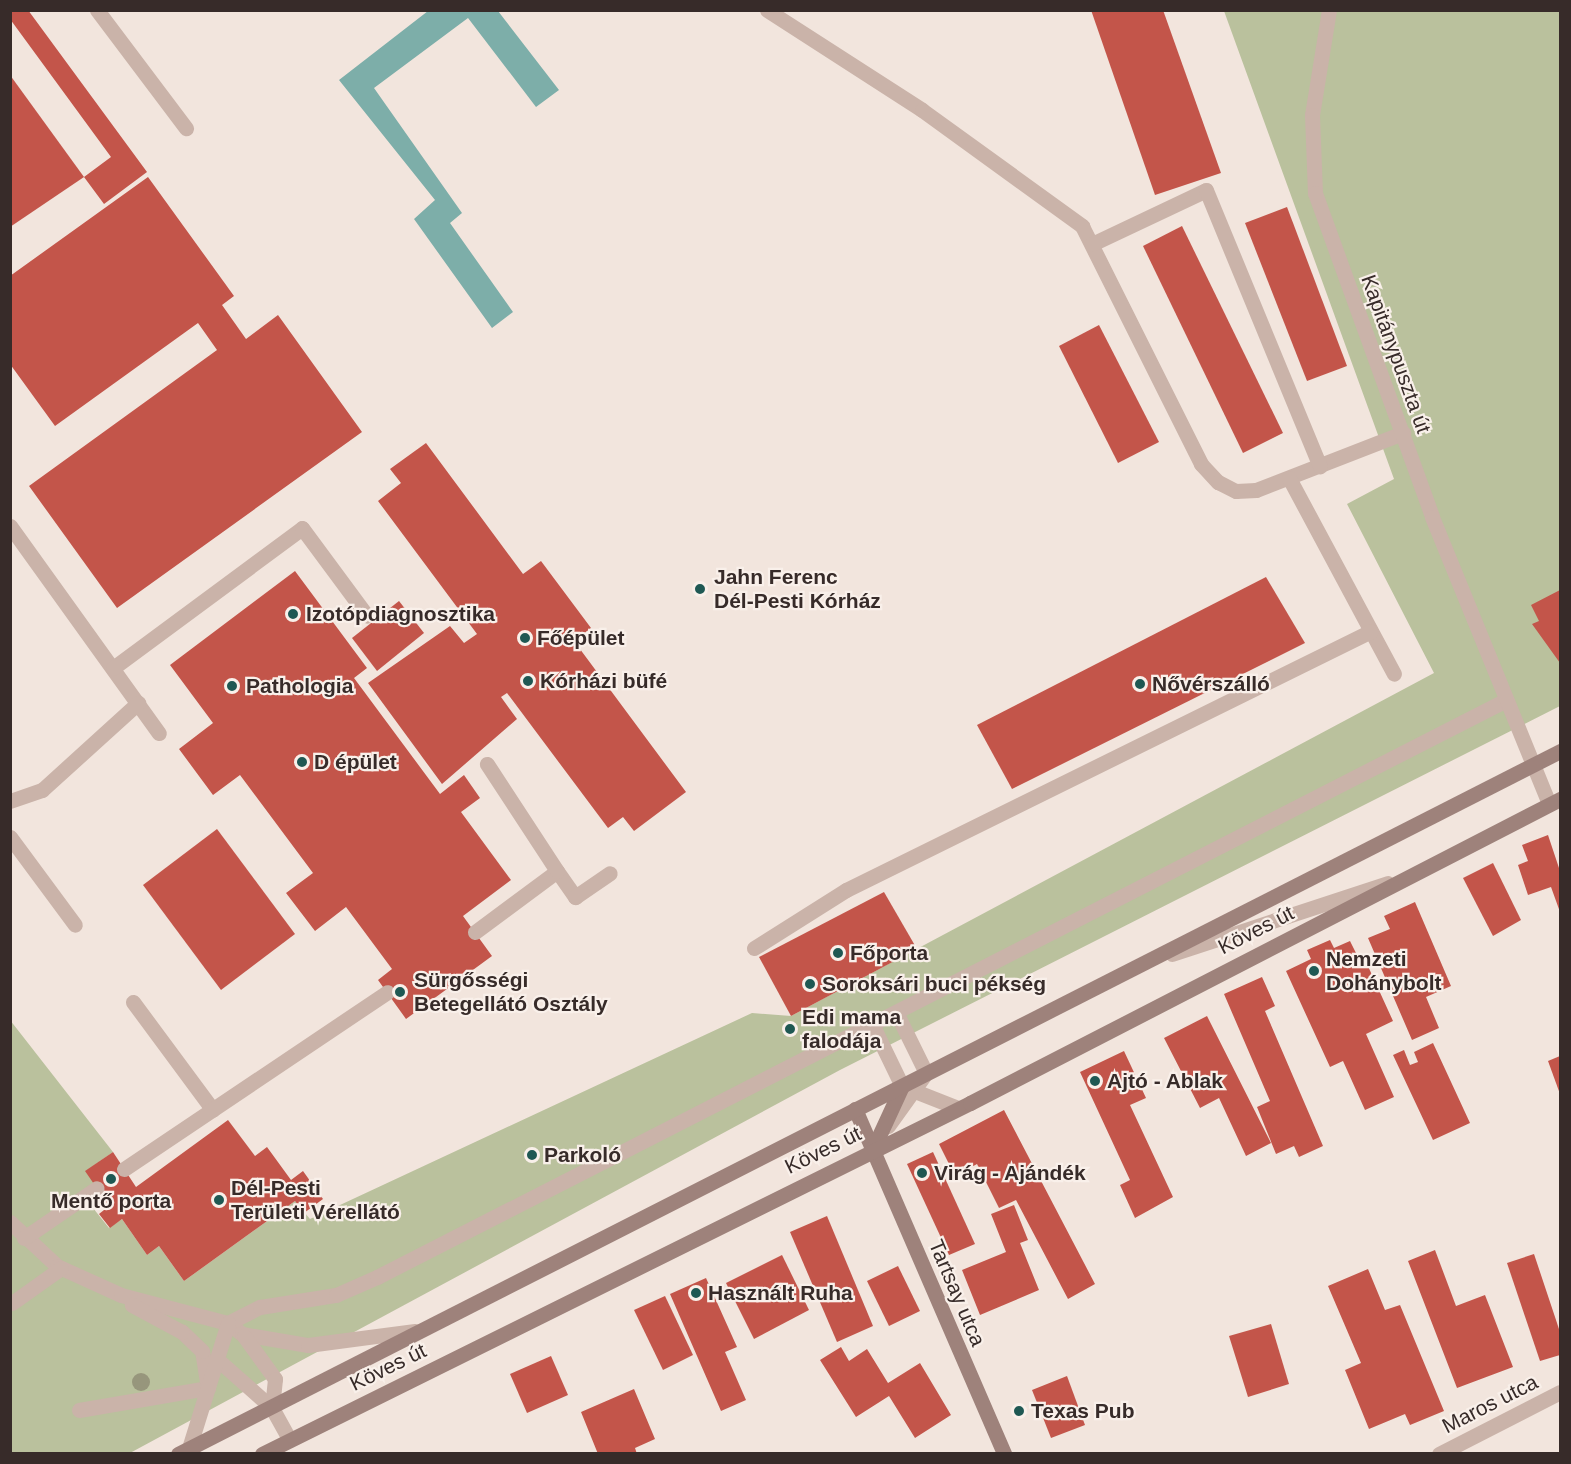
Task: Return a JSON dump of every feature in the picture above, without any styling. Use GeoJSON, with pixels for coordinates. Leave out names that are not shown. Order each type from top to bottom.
{"type":"FeatureCollection","features":[{"type":"Feature","properties":{"kind":"street"},"geometry":{"type":"LineString","coordinates":[[98,10],[186,128]]}},
{"type":"Feature","properties":{"kind":"street"},"geometry":{"type":"LineString","coordinates":[[767,10],[931,117],[1082,226],[1207,471],[1224,486],[1242,492],[1288,478],[1403,433]]}},
{"type":"Feature","properties":{"kind":"street","name":"Kapitánypuszta út"},"geometry":{"type":"LineString","coordinates":[[1329,10],[1312,115],[1315,193],[1403,433],[1531,765],[1555,802]]}},
{"type":"Feature","properties":{"kind":"street"},"geometry":{"type":"LineString","coordinates":[[1092,244],[1206,190],[1320,466]]}},
{"type":"Feature","properties":{"kind":"street"},"geometry":{"type":"LineString","coordinates":[[1288,478],[1394,674]]}},
{"type":"Feature","properties":{"kind":"street"},"geometry":{"type":"LineString","coordinates":[[10,526],[159,733]]}},
{"type":"Feature","properties":{"kind":"street"},"geometry":{"type":"LineString","coordinates":[[113,668],[302,528],[367,616]]}},
{"type":"Feature","properties":{"kind":"street"},"geometry":{"type":"LineString","coordinates":[[754,948],[846,890],[1371,631]]}},
{"type":"Feature","properties":{"kind":"street"},"geometry":{"type":"LineString","coordinates":[[228,1323],[273,1303],[351,1290],[1506,700]]}},
{"type":"Feature","properties":{"kind":"street"},"geometry":{"type":"LineString","coordinates":[[10,801],[50,784],[138,703]]}},
{"type":"Feature","properties":{"kind":"street","name":"Köves út"},"geometry":{"type":"LineString","coordinates":[[184,1449],[435,1327],[855,1109],[906,1090],[926,1073],[1163,956],[1560,751]]}},
{"type":"Feature","properties":{"kind":"street"},"geometry":{"type":"LineString","coordinates":[[487,764],[575,897],[610,873]]}},
{"type":"Feature","properties":{"kind":"street","name":"Köves út"},"geometry":{"type":"LineString","coordinates":[[262,1454],[958,1108],[1400,879],[1555,802]]}},
{"type":"Feature","properties":{"kind":"street"},"geometry":{"type":"LineString","coordinates":[[10,837],[75,925]]}},
{"type":"Feature","properties":{"kind":"street"},"geometry":{"type":"LineString","coordinates":[[475,932],[557,871]]}},
{"type":"Feature","properties":{"kind":"street","name":"Köves út"},"geometry":{"type":"LineString","coordinates":[[1163,956],[1400,879]]}},
{"type":"Feature","properties":{"kind":"street"},"geometry":{"type":"LineString","coordinates":[[124,1169],[387,992]]}},
{"type":"Feature","properties":{"kind":"street"},"geometry":{"type":"LineString","coordinates":[[133,1002],[213,1110]]}},
{"type":"Feature","properties":{"kind":"street"},"geometry":{"type":"LineString","coordinates":[[896,1012],[926,1073]]}},
{"type":"Feature","properties":{"kind":"street"},"geometry":{"type":"LineString","coordinates":[[872,1024],[906,1090],[958,1108]]}},
{"type":"Feature","properties":{"kind":"street"},"geometry":{"type":"LineString","coordinates":[[873,1149],[906,1090]]}},
{"type":"Feature","properties":{"kind":"street","name":"Tartsay utca"},"geometry":{"type":"LineString","coordinates":[[855,1109],[1004,1454]]}},
{"type":"Feature","properties":{"kind":"street"},"geometry":{"type":"LineString","coordinates":[[24,1238],[97,1188]]}},
{"type":"Feature","properties":{"kind":"street"},"geometry":{"type":"LineString","coordinates":[[10,1222],[24,1238],[61,1268],[121,1295],[182,1332],[202,1351],[208,1388]]}},
{"type":"Feature","properties":{"kind":"street"},"geometry":{"type":"LineString","coordinates":[[12,1303],[61,1268]]}},
{"type":"Feature","properties":{"kind":"street"},"geometry":{"type":"LineString","coordinates":[[121,1295],[228,1323],[242,1334],[275,1378],[272,1408]]}},
{"type":"Feature","properties":{"kind":"street"},"geometry":{"type":"LineString","coordinates":[[184,1449],[218,1360],[228,1323]]}},
{"type":"Feature","properties":{"kind":"street"},"geometry":{"type":"LineString","coordinates":[[242,1334],[308,1345],[435,1327]]}},
{"type":"Feature","properties":{"kind":"street"},"geometry":{"type":"LineString","coordinates":[[218,1360],[272,1408],[289,1439]]}},
{"type":"Feature","properties":{"kind":"street"},"geometry":{"type":"LineString","coordinates":[[79,1410],[208,1388]]}},
{"type":"Feature","properties":{"kind":"street","name":"Maros utca"},"geometry":{"type":"LineString","coordinates":[[1439,1454],[1560,1392]]}},
{"type":"Feature","properties":{"kind":"green space"},"geometry":{"type":"Polygon","coordinates":[[[1224,11],[1560,11],[1560,706],[840,1070],[130,1453],[11,1453],[10,1020],[113,1152],[86,1171],[101,1193],[89,1203],[109,1228],[122,1219],[147,1255],[159,1246],[184,1281],[295,1201],[310,1219],[752,1013],[791,1016],[1434,673],[1347,504],[1394,479],[1224,11]]]}},
{"type":"Feature","properties":{"kind":"water"},"geometry":{"type":"Polygon","coordinates":[[[428,11],[498,11],[559,90],[536,107],[468,18],[374,88],[462,213],[450,223],[513,312],[492,328],[414,219],[435,200],[339,80],[428,11]]]}},
{"type":"Feature","properties":{"kind":"building"},"geometry":{"type":"Polygon","coordinates":[[[10,10],[28,10],[147,172],[104,204],[84,177],[111,157],[10,19],[10,10]]]}},
{"type":"Feature","properties":{"kind":"building"},"geometry":{"type":"Polygon","coordinates":[[[1091,10],[1163,10],[1221,173],[1155,195],[1091,10]]]}},
{"type":"Feature","properties":{"kind":"building"},"geometry":{"type":"Polygon","coordinates":[[[10,75],[84,177],[10,227],[10,75]]]}},
{"type":"Feature","properties":{"kind":"building"},"geometry":{"type":"Polygon","coordinates":[[[148,177],[234,296],[222,305],[246,339],[278,315],[362,432],[117,608],[29,486],[217,350],[198,323],[55,426],[10,364],[10,276],[148,177]]]}},
{"type":"Feature","properties":{"kind":"building"},"geometry":{"type":"Polygon","coordinates":[[[1287,207],[1347,366],[1307,381],[1245,223],[1287,207]]]}},
{"type":"Feature","properties":{"kind":"building"},"geometry":{"type":"Polygon","coordinates":[[[1182,226],[1283,433],[1243,453],[1143,246],[1182,226]]]}},
{"type":"Feature","properties":{"kind":"building"},"geometry":{"type":"Polygon","coordinates":[[[1099,325],[1159,442],[1118,463],[1059,346],[1099,325]]]}},
{"type":"Feature","properties":{"kind":"building","name":"Főépület"},"geometry":{"type":"Polygon","coordinates":[[[426,443],[523,574],[541,561],[591,628],[574,641],[686,792],[634,831],[623,817],[608,828],[507,693],[501,697],[517,719],[442,784],[368,683],[450,626],[464,643],[477,634],[378,501],[401,483],[390,469],[426,443]]]}},
{"type":"Feature","properties":{"kind":"building","name":"D épület"},"geometry":{"type":"Polygon","coordinates":[[[295,571],[367,668],[354,678],[440,794],[464,775],[480,798],[461,812],[511,880],[463,916],[492,956],[406,1019],[378,980],[392,969],[346,907],[315,931],[286,893],[313,873],[240,775],[213,795],[179,749],[213,723],[170,665],[295,571]]]}},
{"type":"Feature","properties":{"kind":"building","name":"Nővérszálló"},"geometry":{"type":"Polygon","coordinates":[[[1266,577],[1305,643],[1012,789],[977,725],[1266,577]]]}},
{"type":"Feature","properties":{"kind":"building"},"geometry":{"type":"Polygon","coordinates":[[[1560,590],[1560,663],[1532,624],[1539,621],[1531,605],[1560,590]]]}},
{"type":"Feature","properties":{"kind":"building"},"geometry":{"type":"Polygon","coordinates":[[[399,601],[424,633],[377,671],[352,638],[399,601]]]}},
{"type":"Feature","properties":{"kind":"building"},"geometry":{"type":"Polygon","coordinates":[[[217,829],[295,934],[221,990],[143,885],[217,829]]]}},
{"type":"Feature","properties":{"kind":"building"},"geometry":{"type":"Polygon","coordinates":[[[1548,835],[1560,871],[1560,912],[1551,887],[1528,895],[1518,865],[1528,861],[1522,845],[1548,835]]]}},
{"type":"Feature","properties":{"kind":"building"},"geometry":{"type":"Polygon","coordinates":[[[1493,863],[1521,920],[1493,936],[1463,878],[1493,863]]]}},
{"type":"Feature","properties":{"kind":"building","name":"Főporta"},"geometry":{"type":"Polygon","coordinates":[[[884,892],[917,949],[791,1016],[759,957],[884,892]]]}},
{"type":"Feature","properties":{"kind":"building"},"geometry":{"type":"Polygon","coordinates":[[[1415,902],[1451,986],[1426,997],[1439,1028],[1412,1040],[1368,938],[1390,929],[1384,916],[1415,902]]]}},
{"type":"Feature","properties":{"kind":"building"},"geometry":{"type":"Polygon","coordinates":[[[1330,940],[1334,948],[1350,941],[1357,955],[1362,953],[1393,1021],[1366,1034],[1394,1097],[1365,1110],[1343,1061],[1330,1067],[1286,971],[1311,959],[1307,950],[1330,940]]]}},
{"type":"Feature","properties":{"kind":"building"},"geometry":{"type":"Polygon","coordinates":[[[1262,977],[1275,1006],[1265,1011],[1323,1146],[1299,1157],[1294,1146],[1276,1154],[1257,1107],[1270,1101],[1224,994],[1262,977]]]}},
{"type":"Feature","properties":{"kind":"building"},"geometry":{"type":"Polygon","coordinates":[[[1207,1016],[1271,1143],[1246,1156],[1219,1098],[1200,1108],[1164,1038],[1207,1016]]]}},
{"type":"Feature","properties":{"kind":"building"},"geometry":{"type":"Polygon","coordinates":[[[1433,1043],[1470,1123],[1433,1140],[1393,1055],[1404,1050],[1410,1065],[1418,1062],[1414,1052],[1433,1043]]]}},
{"type":"Feature","properties":{"kind":"building"},"geometry":{"type":"Polygon","coordinates":[[[1124,1051],[1146,1098],[1130,1105],[1173,1197],[1135,1218],[1120,1185],[1130,1180],[1080,1072],[1124,1051]]]}},
{"type":"Feature","properties":{"kind":"building"},"geometry":{"type":"Polygon","coordinates":[[[1560,1056],[1560,1094],[1548,1061],[1560,1056]]]}},
{"type":"Feature","properties":{"kind":"building"},"geometry":{"type":"Polygon","coordinates":[[[1004,1110],[1095,1284],[1068,1299],[1016,1200],[999,1208],[977,1164],[955,1176],[939,1144],[1004,1110]]]}},
{"type":"Feature","properties":{"kind":"building","name":"Dél-Pesti Területi Vérellátó"},"geometry":{"type":"Polygon","coordinates":[[[228,1120],[255,1156],[267,1147],[291,1180],[303,1171],[323,1199],[304,1213],[295,1201],[184,1281],[159,1246],[147,1255],[122,1219],[110,1228],[99,1214],[109,1206],[85,1171],[113,1152],[136,1187],[228,1120]]]}},
{"type":"Feature","properties":{"kind":"building"},"geometry":{"type":"Polygon","coordinates":[[[933,1152],[975,1244],[949,1255],[907,1164],[933,1152]]]}},
{"type":"Feature","properties":{"kind":"building"},"geometry":{"type":"Polygon","coordinates":[[[1014,1205],[1028,1240],[1020,1243],[1039,1290],[980,1315],[962,1270],[1006,1252],[991,1214],[1014,1205]]]}},
{"type":"Feature","properties":{"kind":"building"},"geometry":{"type":"Polygon","coordinates":[[[827,1216],[873,1326],[837,1342],[790,1232],[827,1216]]]}},
{"type":"Feature","properties":{"kind":"building"},"geometry":{"type":"Polygon","coordinates":[[[1435,1250],[1456,1306],[1485,1295],[1513,1367],[1457,1388],[1408,1261],[1435,1250]]]}},
{"type":"Feature","properties":{"kind":"building"},"geometry":{"type":"Polygon","coordinates":[[[1534,1254],[1560,1332],[1560,1355],[1540,1361],[1507,1263],[1534,1254]]]}},
{"type":"Feature","properties":{"kind":"building"},"geometry":{"type":"Polygon","coordinates":[[[782,1255],[809,1310],[754,1339],[726,1283],[782,1255]]]}},
{"type":"Feature","properties":{"kind":"building"},"geometry":{"type":"Polygon","coordinates":[[[898,1266],[920,1311],[889,1326],[867,1281],[898,1266]]]}},
{"type":"Feature","properties":{"kind":"building"},"geometry":{"type":"Polygon","coordinates":[[[1368,1269],[1385,1310],[1400,1305],[1444,1411],[1410,1425],[1405,1414],[1369,1429],[1345,1370],[1361,1363],[1328,1286],[1368,1269]]]}},
{"type":"Feature","properties":{"kind":"building"},"geometry":{"type":"Polygon","coordinates":[[[706,1278],[737,1347],[725,1352],[746,1400],[721,1411],[670,1294],[706,1278]]]}},
{"type":"Feature","properties":{"kind":"building"},"geometry":{"type":"Polygon","coordinates":[[[665,1296],[693,1355],[663,1370],[634,1310],[665,1296]]]}},
{"type":"Feature","properties":{"kind":"building"},"geometry":{"type":"Polygon","coordinates":[[[1271,1324],[1289,1384],[1248,1397],[1229,1336],[1271,1324]]]}},
{"type":"Feature","properties":{"kind":"building"},"geometry":{"type":"Polygon","coordinates":[[[841,1347],[849,1361],[867,1349],[888,1383],[920,1363],[951,1415],[915,1438],[889,1396],[856,1417],[820,1360],[841,1347]]]}},
{"type":"Feature","properties":{"kind":"building"},"geometry":{"type":"Polygon","coordinates":[[[551,1356],[568,1395],[527,1413],[510,1374],[551,1356]]]}},
{"type":"Feature","properties":{"kind":"building"},"geometry":{"type":"Polygon","coordinates":[[[1067,1376],[1085,1425],[1051,1438],[1032,1390],[1067,1376]]]}},
{"type":"Feature","properties":{"kind":"building"},"geometry":{"type":"Polygon","coordinates":[[[634,1389],[655,1439],[635,1448],[637,1454],[598,1454],[581,1412],[634,1389]]]}},
{"type":"Feature","properties":{"kind":"place","name":"Jahn Ferenc Dél-Pesti Kórház"},"geometry":{"type":"Point","coordinates":[700,589]}},
{"type":"Feature","properties":{"kind":"place","name":"Izotópdiagnosztika"},"geometry":{"type":"Point","coordinates":[293,614]}},
{"type":"Feature","properties":{"kind":"place","name":"Főépület"},"geometry":{"type":"Point","coordinates":[525,638]}},
{"type":"Feature","properties":{"kind":"place","name":"Kórházi büfé"},"geometry":{"type":"Point","coordinates":[528,681]}},
{"type":"Feature","properties":{"kind":"place","name":"Nővérszálló"},"geometry":{"type":"Point","coordinates":[1140,684]}},
{"type":"Feature","properties":{"kind":"place","name":"Pathologia"},"geometry":{"type":"Point","coordinates":[232,686]}},
{"type":"Feature","properties":{"kind":"place","name":"D épület"},"geometry":{"type":"Point","coordinates":[302,762]}},
{"type":"Feature","properties":{"kind":"place","name":"Főporta"},"geometry":{"type":"Point","coordinates":[838,953]}},
{"type":"Feature","properties":{"kind":"place","name":"Nemzeti Dohánybolt"},"geometry":{"type":"Point","coordinates":[1314,971]}},
{"type":"Feature","properties":{"kind":"place","name":"Soroksári buci pékség"},"geometry":{"type":"Point","coordinates":[810,984]}},
{"type":"Feature","properties":{"kind":"place","name":"Sürgősségi Betegellátó Osztály"},"geometry":{"type":"Point","coordinates":[400,992]}},
{"type":"Feature","properties":{"kind":"place","name":"Edi mama falodája"},"geometry":{"type":"Point","coordinates":[790,1029]}},
{"type":"Feature","properties":{"kind":"place","name":"Ajtó - Ablak"},"geometry":{"type":"Point","coordinates":[1095,1081]}},
{"type":"Feature","properties":{"kind":"place","name":"Parkoló"},"geometry":{"type":"Point","coordinates":[532,1155]}},
{"type":"Feature","properties":{"kind":"place","name":"Virág - Ajándék"},"geometry":{"type":"Point","coordinates":[922,1173]}},
{"type":"Feature","properties":{"kind":"place","name":"Mentő porta"},"geometry":{"type":"Point","coordinates":[111,1179]}},
{"type":"Feature","properties":{"kind":"place","name":"Dél-Pesti Területi Vérellátó"},"geometry":{"type":"Point","coordinates":[219,1200]}},
{"type":"Feature","properties":{"kind":"place","name":"Használt Ruha"},"geometry":{"type":"Point","coordinates":[696,1293]}},
{"type":"Feature","properties":{"kind":"place","name":"Texas Pub"},"geometry":{"type":"Point","coordinates":[1019,1411]}}]}
